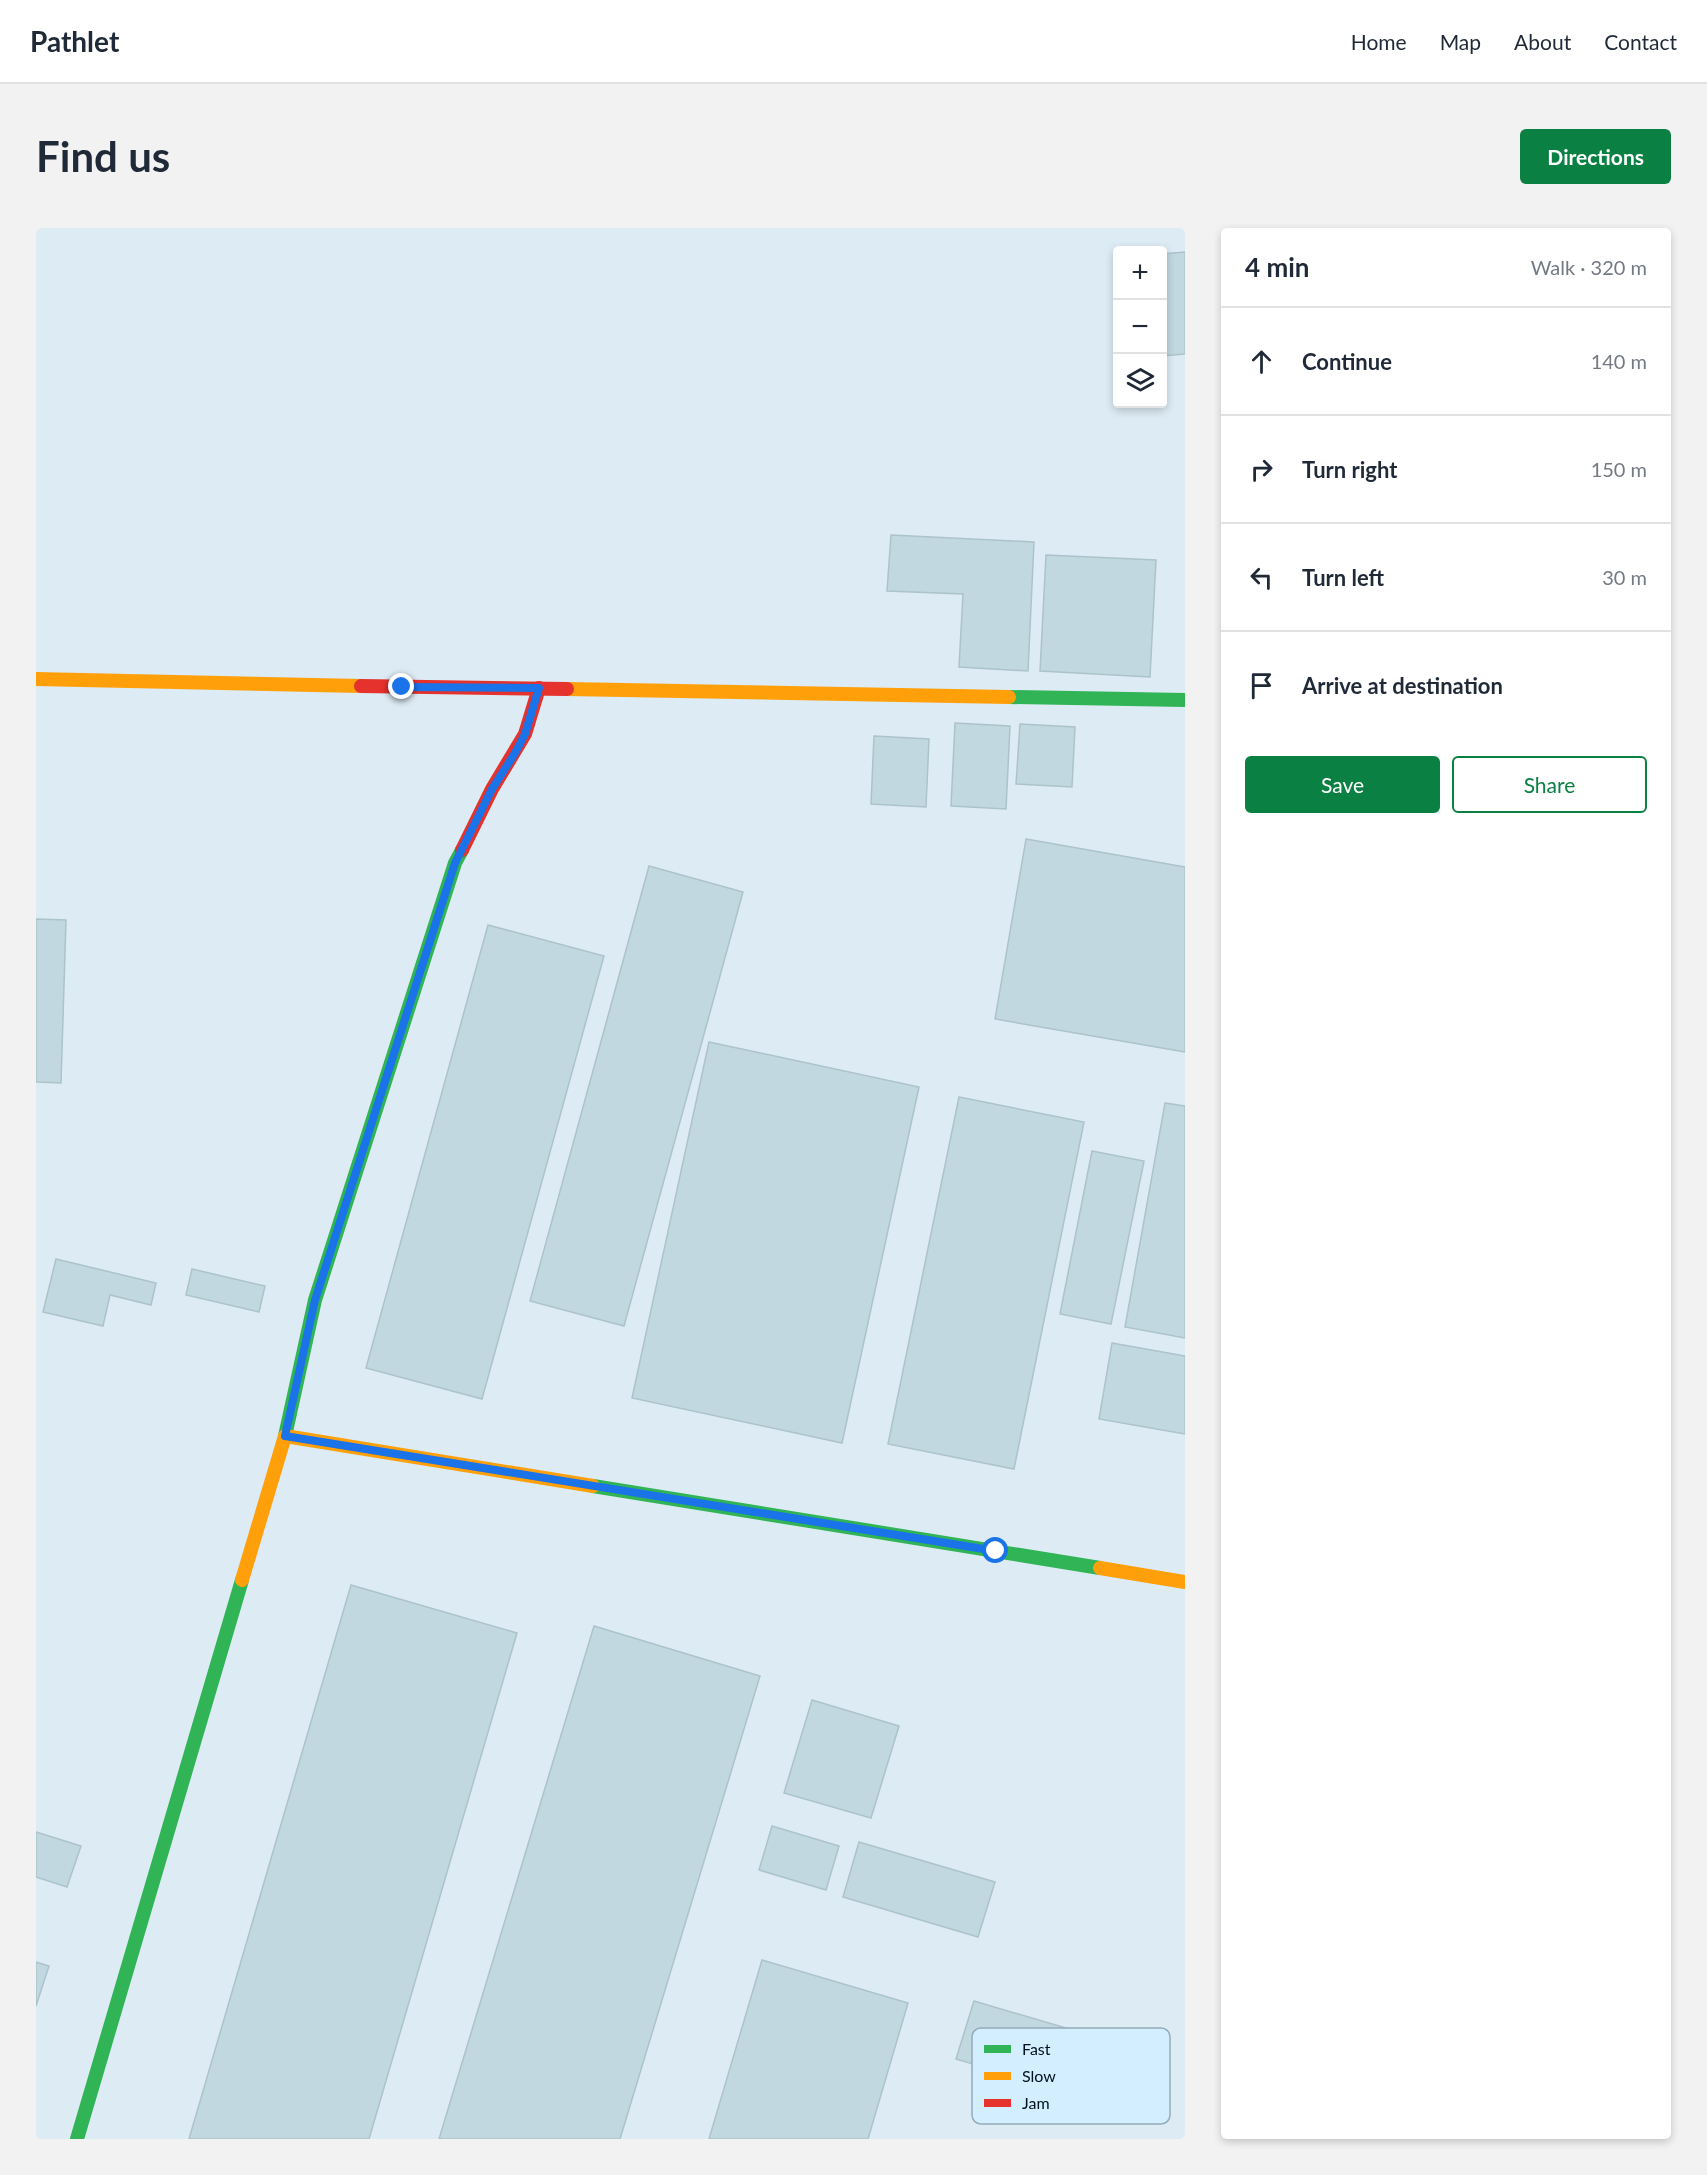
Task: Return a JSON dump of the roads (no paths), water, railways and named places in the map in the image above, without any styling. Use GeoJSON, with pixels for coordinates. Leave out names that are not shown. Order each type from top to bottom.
{"type":"FeatureCollection","features":[{"type":"Feature","properties":{"kind":"street"},"geometry":{"type":"LineString","coordinates":[[36,679],[1185,700]]}},
{"type":"Feature","properties":{"kind":"street"},"geometry":{"type":"LineString","coordinates":[[77,2139],[285,1436],[315,1300],[455,863],[492,789],[525,734],[539,688]]}},
{"type":"Feature","properties":{"kind":"street"},"geometry":{"type":"LineString","coordinates":[[285,1436],[1185,1582]]}}]}
